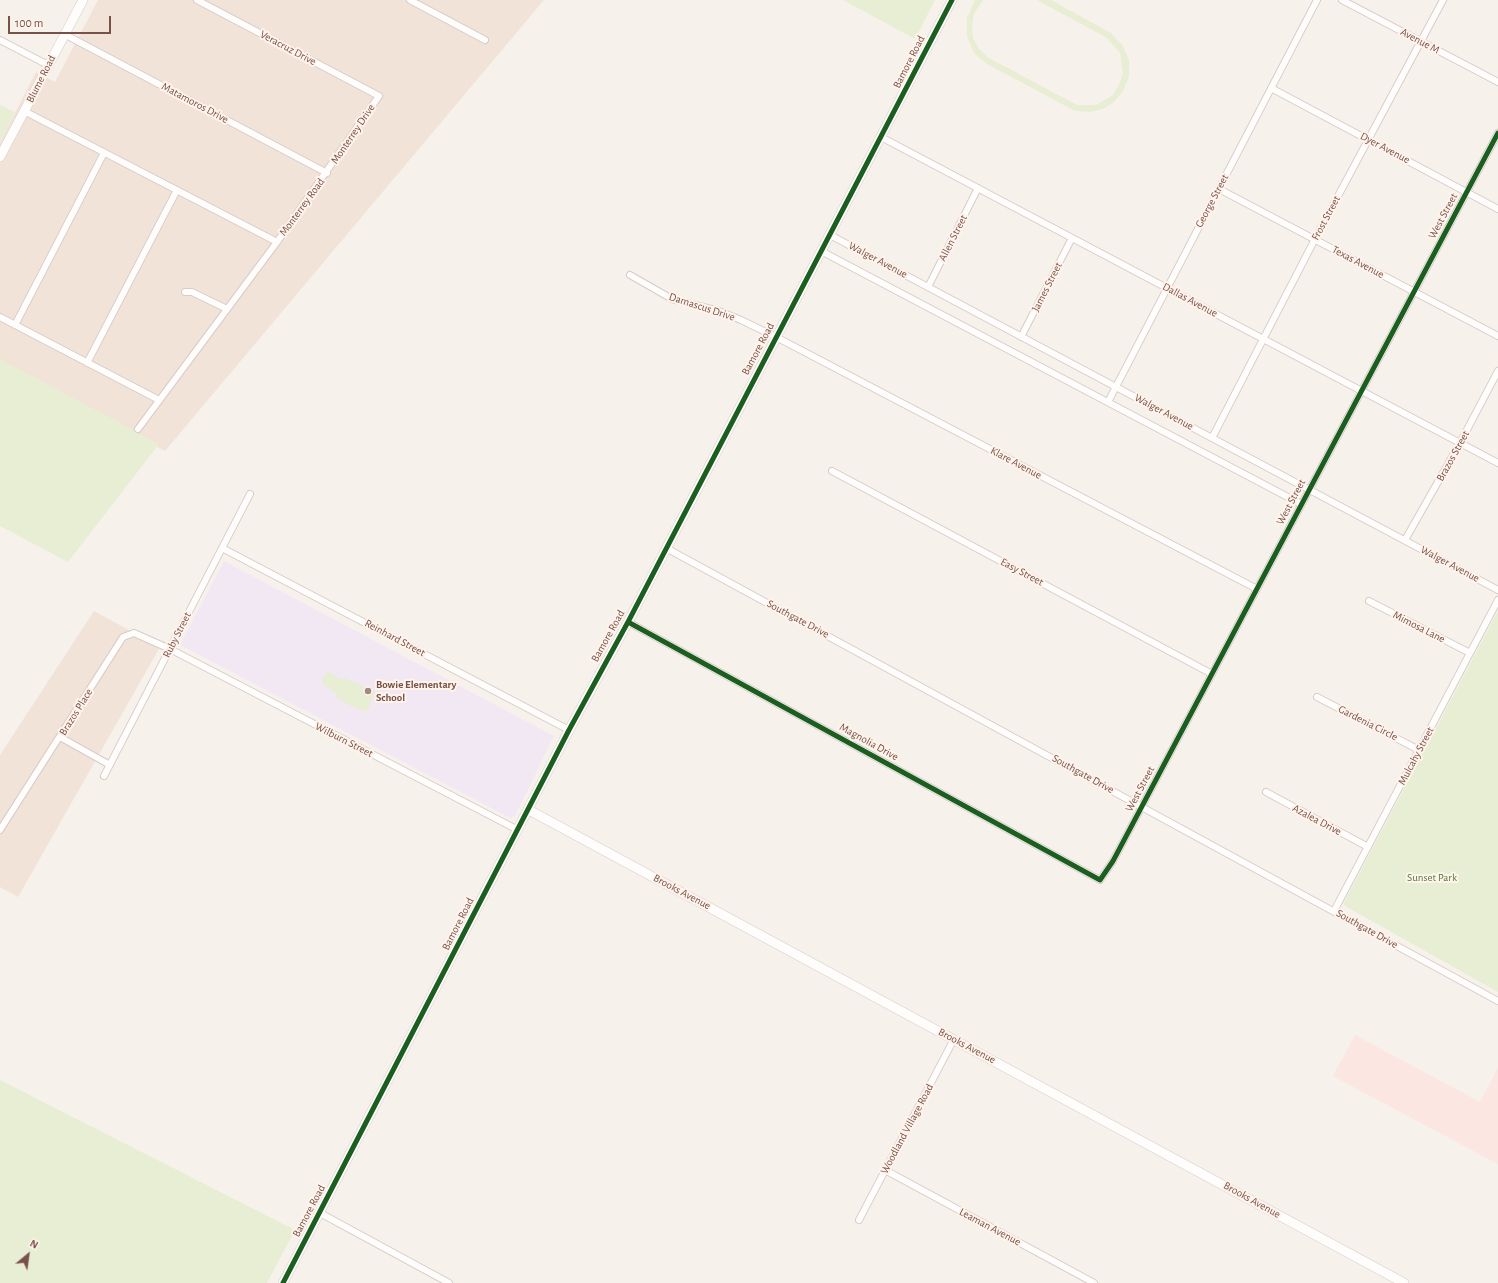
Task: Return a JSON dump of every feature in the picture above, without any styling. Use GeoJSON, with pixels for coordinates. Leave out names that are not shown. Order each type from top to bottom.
{"type":"FeatureCollection","features":[{"type":"Feature","properties":{"kind":"street","name":"Blume Road"},"geometry":{"type":"LineString","coordinates":[[0,157],[82,0]]}},
{"type":"Feature","properties":{"kind":"street","name":"Veracruz Drive"},"geometry":{"type":"LineString","coordinates":[[197,0],[379,96]]}},
{"type":"Feature","properties":{"kind":"street"},"geometry":{"type":"LineString","coordinates":[[410,0],[485,40]]}},
{"type":"Feature","properties":{"kind":"street","name":"Bamore Road"},"geometry":{"type":"LineString","coordinates":[[284,1283],[569,730],[628,622],[952,0]]}},
{"type":"Feature","properties":{"kind":"street","name":"George Street"},"geometry":{"type":"LineString","coordinates":[[1108,402],[1317,0]]}},
{"type":"Feature","properties":{"kind":"street","name":"Avenue M"},"geometry":{"type":"LineString","coordinates":[[1342,0],[1498,82]]}},
{"type":"Feature","properties":{"kind":"street","name":"Frost Street"},"geometry":{"type":"LineString","coordinates":[[1212,438],[1315,239],[1443,0]]}},
{"type":"Feature","properties":{"kind":"street","name":"Matamoros Drive"},"geometry":{"type":"LineString","coordinates":[[64,34],[327,172]]}},
{"type":"Feature","properties":{"kind":"street"},"geometry":{"type":"LineString","coordinates":[[0,40],[48,65]]}},
{"type":"Feature","properties":{"kind":"street","name":"Dyer Avenue"},"geometry":{"type":"LineString","coordinates":[[1271,88],[1498,209]]}},
{"type":"Feature","properties":{"kind":"street","name":"Monterrey Drive"},"geometry":{"type":"LineString","coordinates":[[327,172],[379,96]]}},
{"type":"Feature","properties":{"kind":"street"},"geometry":{"type":"LineString","coordinates":[[24,111],[277,242]]}},
{"type":"Feature","properties":{"kind":"street","name":"West Street"},"geometry":{"type":"LineString","coordinates":[[1100,880],[1113,861],[1498,133]]}},
{"type":"Feature","properties":{"kind":"street","name":"Dallas Avenue"},"geometry":{"type":"LineString","coordinates":[[881,137],[1498,463]]}},
{"type":"Feature","properties":{"kind":"street"},"geometry":{"type":"LineString","coordinates":[[15,325],[104,152]]}},
{"type":"Feature","properties":{"kind":"street","name":"Monterrey Road"},"geometry":{"type":"LineString","coordinates":[[138,428],[277,242],[327,172]]}},
{"type":"Feature","properties":{"kind":"street","name":"Allen Street"},"geometry":{"type":"LineString","coordinates":[[928,287],[978,188]]}},
{"type":"Feature","properties":{"kind":"street","name":"Texas Avenue"},"geometry":{"type":"LineString","coordinates":[[1219,189],[1498,336]]}},
{"type":"Feature","properties":{"kind":"street"},"geometry":{"type":"LineString","coordinates":[[87,363],[177,190]]}},
{"type":"Feature","properties":{"kind":"street","name":"Walger Avenue"},"geometry":{"type":"LineString","coordinates":[[830,235],[1498,590]]}},
{"type":"Feature","properties":{"kind":"street","name":"James Street"},"geometry":{"type":"LineString","coordinates":[[1021,337],[1072,238]]}},
{"type":"Feature","properties":{"kind":"street","name":"Walger Avenue"},"geometry":{"type":"LineString","coordinates":[[821,251],[1302,504]]}},
{"type":"Feature","properties":{"kind":"street","name":"Damascus Drive"},"geometry":{"type":"LineString","coordinates":[[630,275],[672,299],[719,311],[742,320],[776,337]]}},
{"type":"Feature","properties":{"kind":"street"},"geometry":{"type":"LineString","coordinates":[[185,292],[192,292],[227,309]]}},
{"type":"Feature","properties":{"kind":"street"},"geometry":{"type":"LineString","coordinates":[[0,317],[159,400]]}},
{"type":"Feature","properties":{"kind":"street","name":"Klare Avenue"},"geometry":{"type":"LineString","coordinates":[[776,337],[1256,589]]}},
{"type":"Feature","properties":{"kind":"street","name":"Brazos Street"},"geometry":{"type":"LineString","coordinates":[[1405,540],[1460,443],[1498,371]]}},
{"type":"Feature","properties":{"kind":"street","name":"Easy Street"},"geometry":{"type":"LineString","coordinates":[[832,471],[1212,674]]}},
{"type":"Feature","properties":{"kind":"street","name":"Ruby Street"},"geometry":{"type":"LineString","coordinates":[[104,776],[250,494]]}},
{"type":"Feature","properties":{"kind":"street","name":"Reinhard Street"},"geometry":{"type":"LineString","coordinates":[[222,548],[569,730]]}},
{"type":"Feature","properties":{"kind":"street","name":"Southgate Drive"},"geometry":{"type":"LineString","coordinates":[[666,548],[1142,806],[1498,1002]]}},
{"type":"Feature","properties":{"kind":"street","name":"Mulcahy Street"},"geometry":{"type":"LineString","coordinates":[[1334,911],[1498,600]]}},
{"type":"Feature","properties":{"kind":"street","name":"Mimosa Lane"},"geometry":{"type":"LineString","coordinates":[[1369,601],[1470,653]]}},
{"type":"Feature","properties":{"kind":"street","name":"Magnolia Drive"},"geometry":{"type":"LineString","coordinates":[[628,622],[1100,880]]}},
{"type":"Feature","properties":{"kind":"street","name":"Brazos Place"},"geometry":{"type":"LineString","coordinates":[[0,830],[123,637],[134,633],[170,649]]}},
{"type":"Feature","properties":{"kind":"street","name":"Wilburn Street"},"geometry":{"type":"LineString","coordinates":[[170,649],[518,830]]}},
{"type":"Feature","properties":{"kind":"street","name":"Gardenia Circle"},"geometry":{"type":"LineString","coordinates":[[1317,697],[1419,750]]}},
{"type":"Feature","properties":{"kind":"street"},"geometry":{"type":"LineString","coordinates":[[60,737],[110,765]]}},
{"type":"Feature","properties":{"kind":"street","name":"Azalea Drive"},"geometry":{"type":"LineString","coordinates":[[1266,792],[1368,847]]}},
{"type":"Feature","properties":{"kind":"street","name":"Brooks Avenue"},"geometry":{"type":"LineString","coordinates":[[529,810],[1404,1283]]}},
{"type":"Feature","properties":{"kind":"street","name":"Woodland Village Road"},"geometry":{"type":"LineString","coordinates":[[859,1220],[954,1039]]}},
{"type":"Feature","properties":{"kind":"street","name":"Leaman Avenue"},"geometry":{"type":"LineString","coordinates":[[885,1170],[1094,1283]]}},
{"type":"Feature","properties":{"kind":"street"},"geometry":{"type":"LineString","coordinates":[[320,1213],[449,1283]]}},
{"type":"Feature","properties":{"kind":"shaded area"},"geometry":{"type":"Polygon","coordinates":[[[98,0],[544,0],[165,451],[0,365],[0,142],[36,72],[55,82],[98,0]]]}},
{"type":"Feature","properties":{"kind":"shaded area","name":"Bowie Elementary School"},"geometry":{"type":"Polygon","coordinates":[[[224,561],[554,736],[515,816],[510,818],[180,645],[224,561]]]}},
{"type":"Feature","properties":{"kind":"shaded area"},"geometry":{"type":"Polygon","coordinates":[[[94,611],[160,647],[18,897],[0,887],[0,755],[94,611]]]}},
{"type":"Feature","properties":{"kind":"shaded area"},"geometry":{"type":"Polygon","coordinates":[[[1355,1035],[1480,1102],[1498,1068],[1498,1164],[1333,1076],[1355,1035]]]}},
{"type":"Feature","properties":{"kind":"green space"},"geometry":{"type":"Polygon","coordinates":[[[843,0],[935,0],[915,39],[843,0]]]}},
{"type":"Feature","properties":{"kind":"green space"},"geometry":{"type":"Polygon","coordinates":[[[975,0],[983,0],[974,14],[972,26],[973,38],[979,49],[989,58],[1077,105],[1096,105],[1113,95],[1119,85],[1123,73],[1120,53],[1107,38],[1037,0],[1051,0],[1111,33],[1123,46],[1129,60],[1129,77],[1123,91],[1114,102],[1103,109],[1090,112],[1075,111],[987,64],[975,54],[967,37],[967,18],[975,0]]]}},
{"type":"Feature","properties":{"kind":"green space"},"geometry":{"type":"Polygon","coordinates":[[[0,105],[15,112],[0,142],[0,105]]]}},
{"type":"Feature","properties":{"kind":"green space"},"geometry":{"type":"Polygon","coordinates":[[[0,359],[159,444],[68,562],[0,526],[0,359]]]}},
{"type":"Feature","properties":{"kind":"green space","name":"Sunset Park"},"geometry":{"type":"Polygon","coordinates":[[[1498,611],[1498,992],[1343,904],[1498,611]]]}},
{"type":"Feature","properties":{"kind":"green space"},"geometry":{"type":"Polygon","coordinates":[[[327,671],[341,679],[345,678],[375,691],[367,712],[357,709],[338,699],[336,693],[323,685],[322,679],[327,671]]]}},
{"type":"Feature","properties":{"kind":"green space"},"geometry":{"type":"Polygon","coordinates":[[[0,1080],[295,1230],[267,1283],[0,1283],[0,1080]]]}},
{"type":"Feature","properties":{"kind":"cycle path"},"geometry":{"type":"LineString","coordinates":[[283,1283],[569,730],[628,622],[952,0]]}},
{"type":"Feature","properties":{"kind":"cycle path"},"geometry":{"type":"LineString","coordinates":[[628,622],[1100,880],[1113,861],[1498,133]]}},
{"type":"Feature","properties":{"kind":"place","name":"Bowie Elementary School"},"geometry":{"type":"Point","coordinates":[368,691]}}]}
